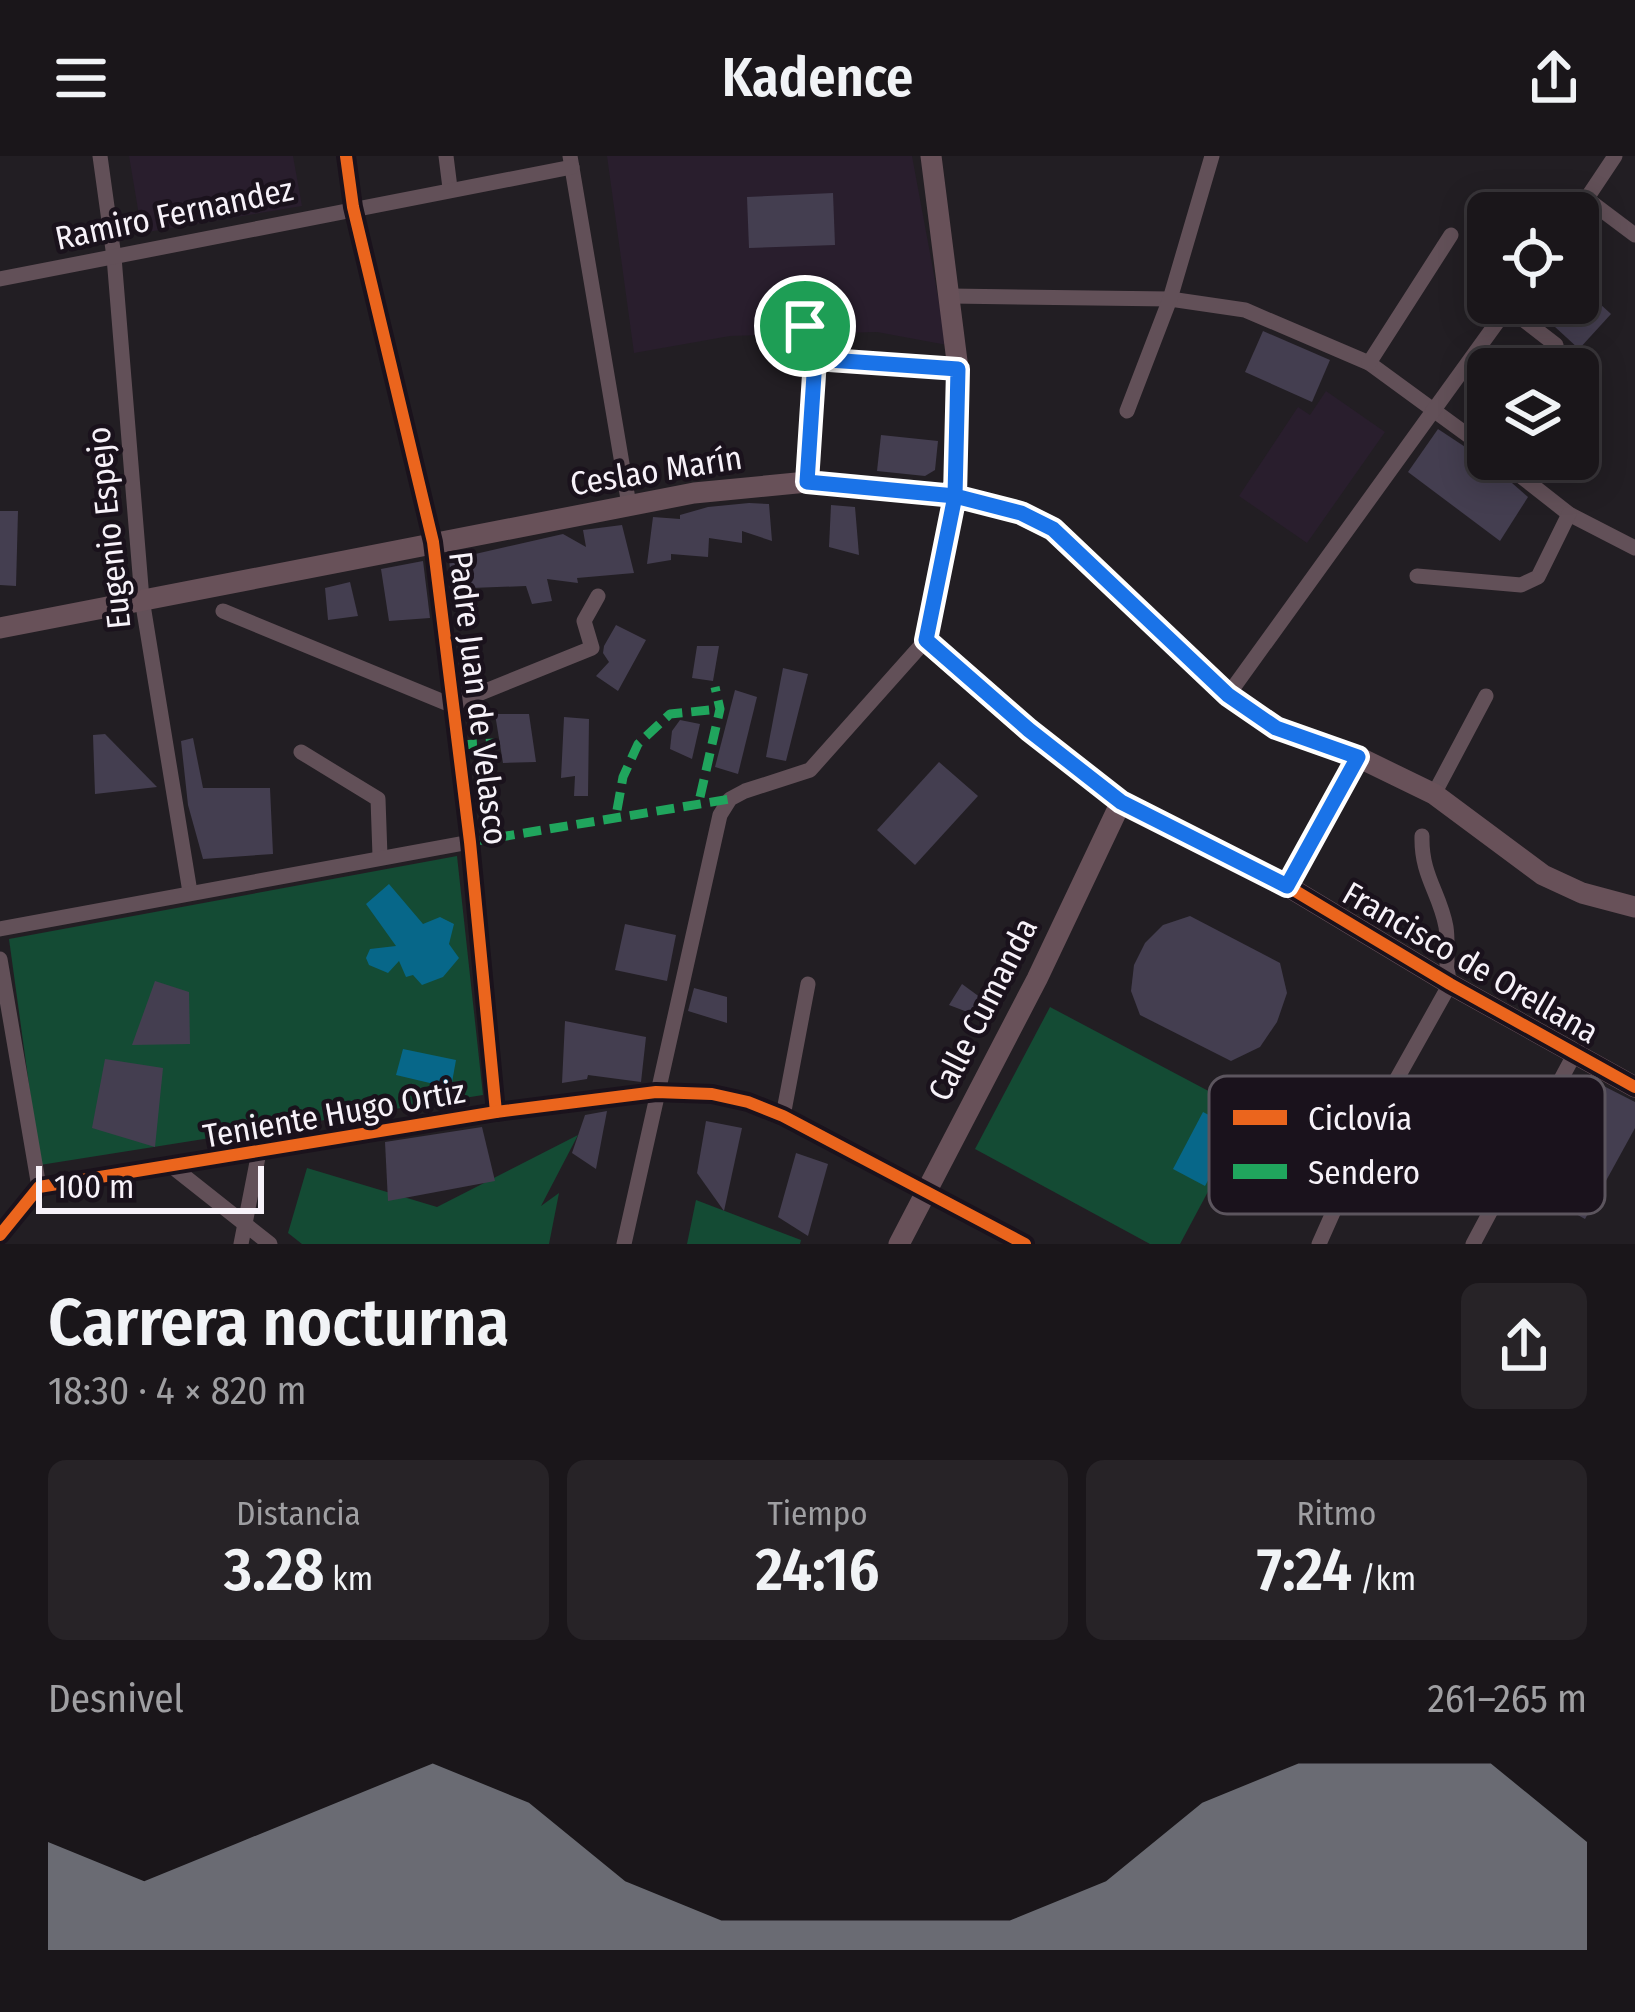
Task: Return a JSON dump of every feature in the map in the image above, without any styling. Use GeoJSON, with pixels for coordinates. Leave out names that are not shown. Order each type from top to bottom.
{"type":"FeatureCollection","features":[{"type":"Feature","properties":{"kind":"street","name":"Eugenio Espejo"},"geometry":{"type":"LineString","coordinates":[[100,156],[142,599],[190,892]]}},
{"type":"Feature","properties":{"kind":"street","name":"Padre Juan de Velasco"},"geometry":{"type":"LineString","coordinates":[[346,156],[353,207],[433,542],[470,842],[496,1112]]}},
{"type":"Feature","properties":{"kind":"street"},"geometry":{"type":"LineString","coordinates":[[446,156],[450,188]]}},
{"type":"Feature","properties":{"kind":"street"},"geometry":{"type":"LineString","coordinates":[[624,1244],[721,815],[730,799],[810,770],[926,640],[955,496],[958,369],[931,156]]}},
{"type":"Feature","properties":{"kind":"street"},"geometry":{"type":"LineString","coordinates":[[1127,411],[1170,299],[1212,156]]}},
{"type":"Feature","properties":{"kind":"street"},"geometry":{"type":"LineString","coordinates":[[1591,192],[1615,156]]}},
{"type":"Feature","properties":{"kind":"street","name":"Ramiro Fernandez"},"geometry":{"type":"LineString","coordinates":[[0,279],[571,161]]}},
{"type":"Feature","properties":{"kind":"street"},"geometry":{"type":"LineString","coordinates":[[571,161],[629,505]]}},
{"type":"Feature","properties":{"kind":"street"},"geometry":{"type":"LineString","coordinates":[[1599,215],[1635,235]]}},
{"type":"Feature","properties":{"kind":"street"},"geometry":{"type":"LineString","coordinates":[[1369,363],[1451,235]]}},
{"type":"Feature","properties":{"kind":"street"},"geometry":{"type":"LineString","coordinates":[[951,296],[1170,299],[1245,310],[1369,363],[1467,433]]}},
{"type":"Feature","properties":{"kind":"street"},"geometry":{"type":"LineString","coordinates":[[1228,695],[1495,324]]}},
{"type":"Feature","properties":{"kind":"street"},"geometry":{"type":"LineString","coordinates":[[1532,324],[1556,344]]}},
{"type":"Feature","properties":{"kind":"street"},"geometry":{"type":"LineString","coordinates":[[807,482],[816,351],[958,369]]}},
{"type":"Feature","properties":{"kind":"street"},"geometry":{"type":"LineString","coordinates":[[1526,480],[1569,514],[1635,548]]}},
{"type":"Feature","properties":{"kind":"street","name":"Ceslao Marín"},"geometry":{"type":"LineString","coordinates":[[0,628],[694,493],[807,482],[955,496],[1021,513],[1053,529],[1228,695],[1276,728],[1358,757],[1434,794],[1543,874],[1582,893],[1635,907]]}},
{"type":"Feature","properties":{"kind":"street"},"geometry":{"type":"LineString","coordinates":[[1417,576],[1522,585],[1538,577],[1569,514]]}},
{"type":"Feature","properties":{"kind":"street"},"geometry":{"type":"LineString","coordinates":[[223,611],[451,705],[592,648],[584,621],[598,596]]}},
{"type":"Feature","properties":{"kind":"street","name":"Francisco de Orellana"},"geometry":{"type":"LineString","coordinates":[[926,640],[1121,802],[1287,886],[1635,1087]]}},
{"type":"Feature","properties":{"kind":"street"},"geometry":{"type":"LineString","coordinates":[[1434,794],[1486,696]]}},
{"type":"Feature","properties":{"kind":"street"},"geometry":{"type":"LineString","coordinates":[[302,752],[378,799],[380,856]]}},
{"type":"Feature","properties":{"kind":"street"},"geometry":{"type":"LineString","coordinates":[[1287,886],[1358,757]]}},
{"type":"Feature","properties":{"kind":"street","name":"Calle Cumanda"},"geometry":{"type":"LineString","coordinates":[[899,1244],[1037,979],[1121,802]]}},
{"type":"Feature","properties":{"kind":"street"},"geometry":{"type":"LineString","coordinates":[[1398,1076],[1450,984],[1444,962],[1446,928],[1426,879],[1422,836]]}},
{"type":"Feature","properties":{"kind":"street"},"geometry":{"type":"LineString","coordinates":[[0,929],[470,842]]}},
{"type":"Feature","properties":{"kind":"street"},"geometry":{"type":"LineString","coordinates":[[0,959],[39,1187],[0,1235]]}},
{"type":"Feature","properties":{"kind":"street"},"geometry":{"type":"LineString","coordinates":[[783,1117],[808,984]]}},
{"type":"Feature","properties":{"kind":"street"},"geometry":{"type":"LineString","coordinates":[[1563,1076],[1575,1054]]}},
{"type":"Feature","properties":{"kind":"street","name":"Teniente Hugo Ortiz"},"geometry":{"type":"LineString","coordinates":[[39,1187],[496,1112],[656,1092],[712,1094],[783,1117],[1025,1244]]}},
{"type":"Feature","properties":{"kind":"street"},"geometry":{"type":"LineString","coordinates":[[241,1244],[259,1152]]}},
{"type":"Feature","properties":{"kind":"street"},"geometry":{"type":"LineString","coordinates":[[174,1168],[270,1244]]}},
{"type":"Feature","properties":{"kind":"street"},"geometry":{"type":"LineString","coordinates":[[1318,1244],[1332,1214]]}},
{"type":"Feature","properties":{"kind":"street"},"geometry":{"type":"LineString","coordinates":[[1473,1244],[1489,1214]]}},
{"type":"Feature","properties":{"kind":"shaded area"},"geometry":{"type":"Polygon","coordinates":[[[129,156],[293,156],[302,206],[142,233],[129,156]]]}},
{"type":"Feature","properties":{"kind":"shaded area"},"geometry":{"type":"Polygon","coordinates":[[[607,156],[912,156],[947,345],[877,332],[730,336],[634,353],[607,156]]]}},
{"type":"Feature","properties":{"kind":"shaded area"},"geometry":{"type":"Polygon","coordinates":[[[1326,391],[1385,432],[1307,543],[1239,496],[1298,407],[1310,415],[1326,391]]]}},
{"type":"Feature","properties":{"kind":"green space"},"geometry":{"type":"Polygon","coordinates":[[[457,856],[483,1095],[40,1165],[9,939],[457,856]]]}},
{"type":"Feature","properties":{"kind":"green space"},"geometry":{"type":"Polygon","coordinates":[[[1050,1007],[1209,1091],[1209,1190],[1180,1244],[1150,1244],[975,1149],[1050,1007]]]}},
{"type":"Feature","properties":{"kind":"green space"},"geometry":{"type":"Polygon","coordinates":[[[578,1135],[541,1206],[559,1193],[549,1244],[302,1244],[288,1233],[307,1168],[437,1207],[578,1135]]]}},
{"type":"Feature","properties":{"kind":"green space"},"geometry":{"type":"Polygon","coordinates":[[[696,1200],[801,1240],[800,1244],[687,1244],[696,1200]]]}},
{"type":"Feature","properties":{"kind":"water"},"geometry":{"type":"Polygon","coordinates":[[[389,884],[423,924],[440,917],[454,924],[449,944],[459,958],[443,977],[422,985],[413,975],[406,977],[399,961],[388,973],[369,965],[370,949],[396,946],[366,904],[389,884]]]}},
{"type":"Feature","properties":{"kind":"water"},"geometry":{"type":"Polygon","coordinates":[[[403,1049],[456,1060],[451,1088],[396,1075],[403,1049]]]}},
{"type":"Feature","properties":{"kind":"water"},"geometry":{"type":"Polygon","coordinates":[[[1203,1112],[1209,1115],[1205,1186],[1173,1169],[1203,1112]]]}},
{"type":"Feature","properties":{"kind":"building"},"geometry":{"type":"Polygon","coordinates":[[[833,193],[835,245],[749,248],[747,197],[833,193]]]}},
{"type":"Feature","properties":{"kind":"building"},"geometry":{"type":"Polygon","coordinates":[[[1599,303],[1611,314],[1580,348],[1554,326],[1599,324],[1599,303]]]}},
{"type":"Feature","properties":{"kind":"building"},"geometry":{"type":"Polygon","coordinates":[[[1263,331],[1330,360],[1312,402],[1245,372],[1263,331]]]}},
{"type":"Feature","properties":{"kind":"building"},"geometry":{"type":"Polygon","coordinates":[[[1438,429],[1467,448],[1467,480],[1509,480],[1528,497],[1500,541],[1408,472],[1438,429]]]}},
{"type":"Feature","properties":{"kind":"building"},"geometry":{"type":"Polygon","coordinates":[[[881,435],[938,441],[935,470],[925,476],[877,471],[881,435]]]}},
{"type":"Feature","properties":{"kind":"building"},"geometry":{"type":"Polygon","coordinates":[[[769,504],[772,541],[742,531],[742,543],[709,538],[708,557],[671,554],[671,560],[647,564],[653,517],[680,519],[680,515],[708,507],[769,504]]]}},
{"type":"Feature","properties":{"kind":"building"},"geometry":{"type":"Polygon","coordinates":[[[831,505],[855,507],[859,555],[829,547],[831,505]]]}},
{"type":"Feature","properties":{"kind":"building"},"geometry":{"type":"Polygon","coordinates":[[[0,511],[18,511],[16,586],[0,585],[0,511]]]}},
{"type":"Feature","properties":{"kind":"building"},"geometry":{"type":"Polygon","coordinates":[[[622,525],[634,573],[577,578],[578,583],[547,579],[552,601],[532,604],[526,586],[471,588],[478,607],[455,610],[449,560],[563,534],[586,547],[583,530],[622,525]]]}},
{"type":"Feature","properties":{"kind":"building"},"geometry":{"type":"Polygon","coordinates":[[[423,561],[430,618],[389,621],[381,569],[423,561]]]}},
{"type":"Feature","properties":{"kind":"building"},"geometry":{"type":"Polygon","coordinates":[[[350,582],[358,616],[328,620],[325,588],[350,582]]]}},
{"type":"Feature","properties":{"kind":"building"},"geometry":{"type":"Polygon","coordinates":[[[616,625],[646,640],[618,691],[596,676],[609,662],[604,646],[616,625]]]}},
{"type":"Feature","properties":{"kind":"building"},"geometry":{"type":"Polygon","coordinates":[[[697,646],[719,646],[713,681],[692,678],[697,646]]]}},
{"type":"Feature","properties":{"kind":"building"},"geometry":{"type":"Polygon","coordinates":[[[783,668],[808,674],[786,761],[766,757],[783,668]]]}},
{"type":"Feature","properties":{"kind":"building"},"geometry":{"type":"Polygon","coordinates":[[[735,690],[757,697],[738,774],[715,767],[735,690]]]}},
{"type":"Feature","properties":{"kind":"building"},"geometry":{"type":"Polygon","coordinates":[[[495,714],[529,714],[536,762],[503,763],[495,714]]]}},
{"type":"Feature","properties":{"kind":"building"},"geometry":{"type":"Polygon","coordinates":[[[564,717],[589,719],[588,796],[574,796],[575,776],[561,778],[564,717]]]}},
{"type":"Feature","properties":{"kind":"building"},"geometry":{"type":"Polygon","coordinates":[[[680,720],[700,724],[692,759],[670,749],[672,731],[680,720]]]}},
{"type":"Feature","properties":{"kind":"building"},"geometry":{"type":"Polygon","coordinates":[[[105,734],[157,787],[95,794],[93,735],[105,734]]]}},
{"type":"Feature","properties":{"kind":"building"},"geometry":{"type":"Polygon","coordinates":[[[193,738],[203,788],[270,788],[273,854],[203,859],[188,805],[181,741],[193,738]]]}},
{"type":"Feature","properties":{"kind":"building"},"geometry":{"type":"Polygon","coordinates":[[[939,762],[978,796],[915,865],[877,830],[939,762]]]}},
{"type":"Feature","properties":{"kind":"building"},"geometry":{"type":"Polygon","coordinates":[[[1190,916],[1280,963],[1287,993],[1277,1022],[1260,1047],[1231,1061],[1140,1015],[1131,991],[1134,965],[1145,943],[1163,925],[1190,916]]]}},
{"type":"Feature","properties":{"kind":"building"},"geometry":{"type":"Polygon","coordinates":[[[625,924],[676,935],[667,981],[615,970],[625,924]]]}},
{"type":"Feature","properties":{"kind":"building"},"geometry":{"type":"Polygon","coordinates":[[[155,981],[189,992],[190,1044],[132,1045],[155,981]]]}},
{"type":"Feature","properties":{"kind":"building"},"geometry":{"type":"Polygon","coordinates":[[[962,984],[992,1006],[991,1021],[949,1005],[962,984]]]}},
{"type":"Feature","properties":{"kind":"building"},"geometry":{"type":"Polygon","coordinates":[[[694,988],[727,997],[727,1023],[688,1011],[694,988]]]}},
{"type":"Feature","properties":{"kind":"building"},"geometry":{"type":"Polygon","coordinates":[[[565,1021],[646,1037],[641,1082],[588,1075],[562,1083],[565,1021]]]}},
{"type":"Feature","properties":{"kind":"building"},"geometry":{"type":"Polygon","coordinates":[[[105,1059],[163,1068],[155,1147],[92,1128],[105,1059]]]}},
{"type":"Feature","properties":{"kind":"building"},"geometry":{"type":"Polygon","coordinates":[[[1605,1087],[1635,1102],[1635,1128],[1605,1183],[1605,1087]]]}},
{"type":"Feature","properties":{"kind":"building"},"geometry":{"type":"Polygon","coordinates":[[[607,1111],[596,1169],[572,1153],[585,1115],[607,1111]]]}},
{"type":"Feature","properties":{"kind":"building"},"geometry":{"type":"Polygon","coordinates":[[[706,1121],[742,1128],[724,1211],[697,1173],[706,1121]]]}},
{"type":"Feature","properties":{"kind":"building"},"geometry":{"type":"Polygon","coordinates":[[[482,1127],[495,1181],[388,1201],[385,1142],[482,1127]]]}},
{"type":"Feature","properties":{"kind":"building"},"geometry":{"type":"Polygon","coordinates":[[[796,1153],[828,1164],[808,1236],[778,1217],[796,1153]]]}},
{"type":"Feature","properties":{"kind":"marked path"},"geometry":{"type":"LineString","coordinates":[[700,797],[720,709],[715,687]]}},
{"type":"Feature","properties":{"kind":"marked path"},"geometry":{"type":"LineString","coordinates":[[617,810],[623,777],[638,744],[670,714],[720,709]]}},
{"type":"Feature","properties":{"kind":"marked path"},"geometry":{"type":"LineString","coordinates":[[459,745],[495,743]]}},
{"type":"Feature","properties":{"kind":"marked path"},"geometry":{"type":"LineString","coordinates":[[470,842],[730,799]]}},
{"type":"Feature","properties":{"kind":"cycle path"},"geometry":{"type":"LineString","coordinates":[[346,156],[353,207],[433,542],[470,842],[496,1112]]}},
{"type":"Feature","properties":{"kind":"cycle path"},"geometry":{"type":"LineString","coordinates":[[925,641],[1121,802],[1287,886],[1635,1087]]}},
{"type":"Feature","properties":{"kind":"cycle path"},"geometry":{"type":"LineString","coordinates":[[0,1235],[39,1187],[496,1112],[656,1092],[712,1094],[783,1116],[1025,1244]]}},
{"type":"Feature","properties":{"kind":"route"},"geometry":{"type":"LineString","coordinates":[[805,326],[806,339],[816,344],[815,359],[813,423],[807,482],[955,496],[926,640],[1121,802],[1287,886],[1358,757],[1276,728],[1228,695],[1053,529],[1021,513],[955,496],[958,369],[815,359],[816,344],[828,337],[828,328],[819,319],[805,326]]}}]}
